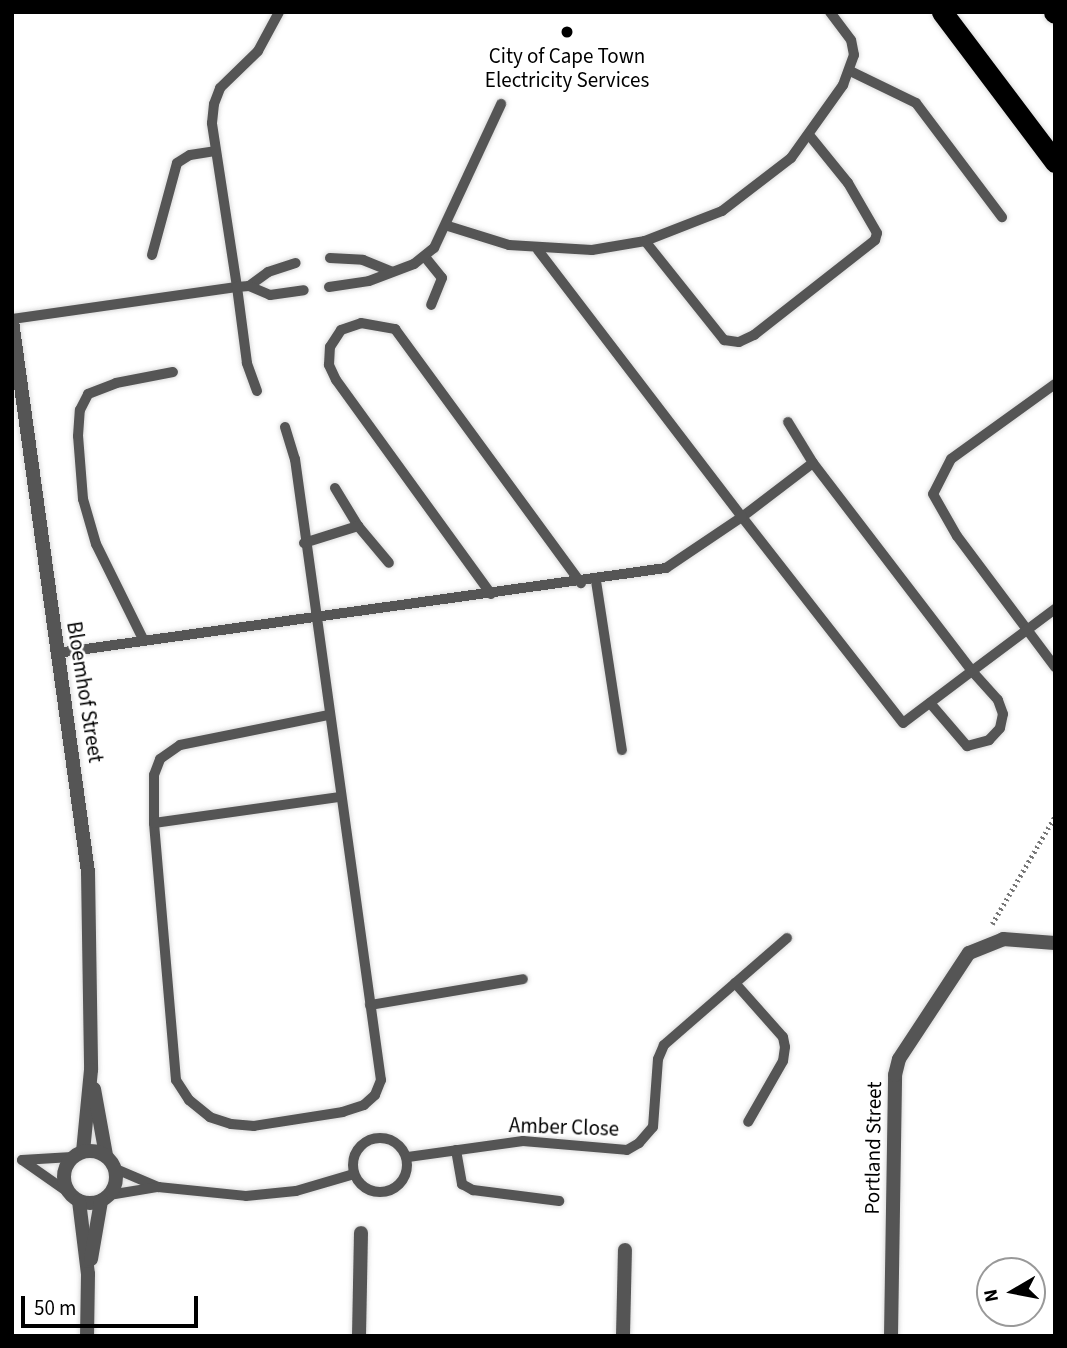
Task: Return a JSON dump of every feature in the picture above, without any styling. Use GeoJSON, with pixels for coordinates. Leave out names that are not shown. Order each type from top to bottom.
{"type":"FeatureCollection","features":[{"type":"Feature","properties":{"kind":"highway"},"geometry":{"type":"LineString","coordinates":[[942,12],[1055,162]]}},
{"type":"Feature","properties":{"kind":"street","name":"Bloemhof Street"},"geometry":{"type":"LineString","coordinates":[[12,320],[88,872],[91,1070],[106,1155],[116,1170],[105,1198],[88,1274]]}},
{"type":"Feature","properties":{"kind":"street"},"geometry":{"type":"LineString","coordinates":[[979,946],[1003,939],[1055,943]]}},
{"type":"Feature","properties":{"kind":"street","name":"Portland Street"},"geometry":{"type":"LineString","coordinates":[[891,1336],[897,1066],[960,962],[979,946]]}},
{"type":"Feature","properties":{"kind":"street","name":"Bloemhof Street"},"geometry":{"type":"LineString","coordinates":[[87,1336],[88,1274],[76,1198],[64,1181],[78,1154],[91,1070]]}},
{"type":"Feature","properties":{"kind":"street"},"geometry":{"type":"LineString","coordinates":[[78,1154],[106,1155]]}},
{"type":"Feature","properties":{"kind":"street"},"geometry":{"type":"LineString","coordinates":[[76,1198],[105,1198]]}},
{"type":"Feature","properties":{"kind":"street"},"geometry":{"type":"LineString","coordinates":[[359,1336],[361,1233]]}},
{"type":"Feature","properties":{"kind":"street"},"geometry":{"type":"LineString","coordinates":[[623,1336],[625,1250]]}},
{"type":"Feature","properties":{"kind":"lane"},"geometry":{"type":"LineString","coordinates":[[257,391],[247,363],[212,123],[220,88],[258,51],[279,12]]}},
{"type":"Feature","properties":{"kind":"lane"},"geometry":{"type":"LineString","coordinates":[[448,226],[538,250],[592,250],[645,242],[696,224],[747,195],[810,136],[850,71],[851,40],[830,12]]}},
{"type":"Feature","properties":{"kind":"lane"},"geometry":{"type":"LineString","coordinates":[[850,71],[916,103],[1002,217]]}},
{"type":"Feature","properties":{"kind":"lane"},"geometry":{"type":"LineString","coordinates":[[330,287],[369,281],[425,257],[448,226],[501,104]]}},
{"type":"Feature","properties":{"kind":"lane"},"geometry":{"type":"LineString","coordinates":[[645,242],[724,340],[740,342],[754,335],[875,240],[877,233],[848,183],[810,136]]}},
{"type":"Feature","properties":{"kind":"lane"},"geometry":{"type":"LineString","coordinates":[[152,255],[177,163],[215,150]]}},
{"type":"Feature","properties":{"kind":"lane"},"geometry":{"type":"LineString","coordinates":[[538,250],[903,723],[1055,609]]}},
{"type":"Feature","properties":{"kind":"lane"},"geometry":{"type":"LineString","coordinates":[[425,257],[442,278],[431,305]]}},
{"type":"Feature","properties":{"kind":"lane"},"geometry":{"type":"LineString","coordinates":[[330,258],[363,260],[392,272]]}},
{"type":"Feature","properties":{"kind":"lane"},"geometry":{"type":"LineString","coordinates":[[249,286],[268,272],[296,263]]}},
{"type":"Feature","properties":{"kind":"lane"},"geometry":{"type":"LineString","coordinates":[[12,320],[237,287],[249,286],[270,295],[304,290]]}},
{"type":"Feature","properties":{"kind":"lane"},"geometry":{"type":"LineString","coordinates":[[491,594],[336,380],[328,365],[330,347],[341,330],[361,324],[396,329],[581,583]]}},
{"type":"Feature","properties":{"kind":"lane"},"geometry":{"type":"LineString","coordinates":[[144,641],[96,544],[83,499],[79,423],[88,394],[173,372]]}},
{"type":"Feature","properties":{"kind":"lane"},"geometry":{"type":"LineString","coordinates":[[1055,384],[951,459],[933,494],[945,519],[1026,632],[1055,667]]}},
{"type":"Feature","properties":{"kind":"lane"},"geometry":{"type":"LineString","coordinates":[[788,422],[813,463],[972,671],[998,700],[1003,714],[1000,729],[989,740],[967,746],[930,703]]}},
{"type":"Feature","properties":{"kind":"lane"},"geometry":{"type":"LineString","coordinates":[[285,427],[295,458],[304,543],[329,715],[340,797],[381,1080],[375,1095],[364,1105],[254,1126],[210,1117],[189,1100],[176,1080],[171,1053],[154,823],[154,775],[168,751],[217,735],[329,715]]}},
{"type":"Feature","properties":{"kind":"lane"},"geometry":{"type":"LineString","coordinates":[[57,653],[596,581],[666,568],[742,517],[813,463]]}},
{"type":"Feature","properties":{"kind":"lane"},"geometry":{"type":"LineString","coordinates":[[335,488],[358,526],[389,563]]}},
{"type":"Feature","properties":{"kind":"lane"},"geometry":{"type":"LineString","coordinates":[[304,543],[358,526]]}},
{"type":"Feature","properties":{"kind":"lane"},"geometry":{"type":"LineString","coordinates":[[596,581],[622,750]]}},
{"type":"Feature","properties":{"kind":"lane"},"geometry":{"type":"LineString","coordinates":[[154,823],[340,797]]}},
{"type":"Feature","properties":{"kind":"lane","name":"Amber Close"},"geometry":{"type":"LineString","coordinates":[[408,1157],[523,1141],[627,1150],[639,1143],[653,1128],[658,1059],[664,1045],[787,938]]}},
{"type":"Feature","properties":{"kind":"lane"},"geometry":{"type":"LineString","coordinates":[[370,1005],[523,979]]}},
{"type":"Feature","properties":{"kind":"lane"},"geometry":{"type":"LineString","coordinates":[[735,984],[783,1037],[785,1047],[783,1061],[748,1122]]}},
{"type":"Feature","properties":{"kind":"lane"},"geometry":{"type":"LineString","coordinates":[[375,1138],[393,1141],[408,1157],[404,1180],[390,1191],[364,1188],[354,1174],[359,1147],[375,1138]]}},
{"type":"Feature","properties":{"kind":"lane"},"geometry":{"type":"LineString","coordinates":[[456,1150],[462,1184],[472,1191],[559,1201]]}},
{"type":"Feature","properties":{"kind":"lane"},"geometry":{"type":"LineString","coordinates":[[76,1198],[22,1160],[78,1154]]}},
{"type":"Feature","properties":{"kind":"lane"},"geometry":{"type":"LineString","coordinates":[[116,1170],[158,1187],[246,1196],[296,1191],[354,1174]]}},
{"type":"Feature","properties":{"kind":"lane"},"geometry":{"type":"LineString","coordinates":[[105,1198],[158,1187]]}},
{"type":"Feature","properties":{"kind":"path"},"geometry":{"type":"LineString","coordinates":[[979,946],[1055,816]]}},
{"type":"Feature","properties":{"kind":"place","name":"City of Cape Town Electricity Services"},"geometry":{"type":"Point","coordinates":[567,32]}}]}
